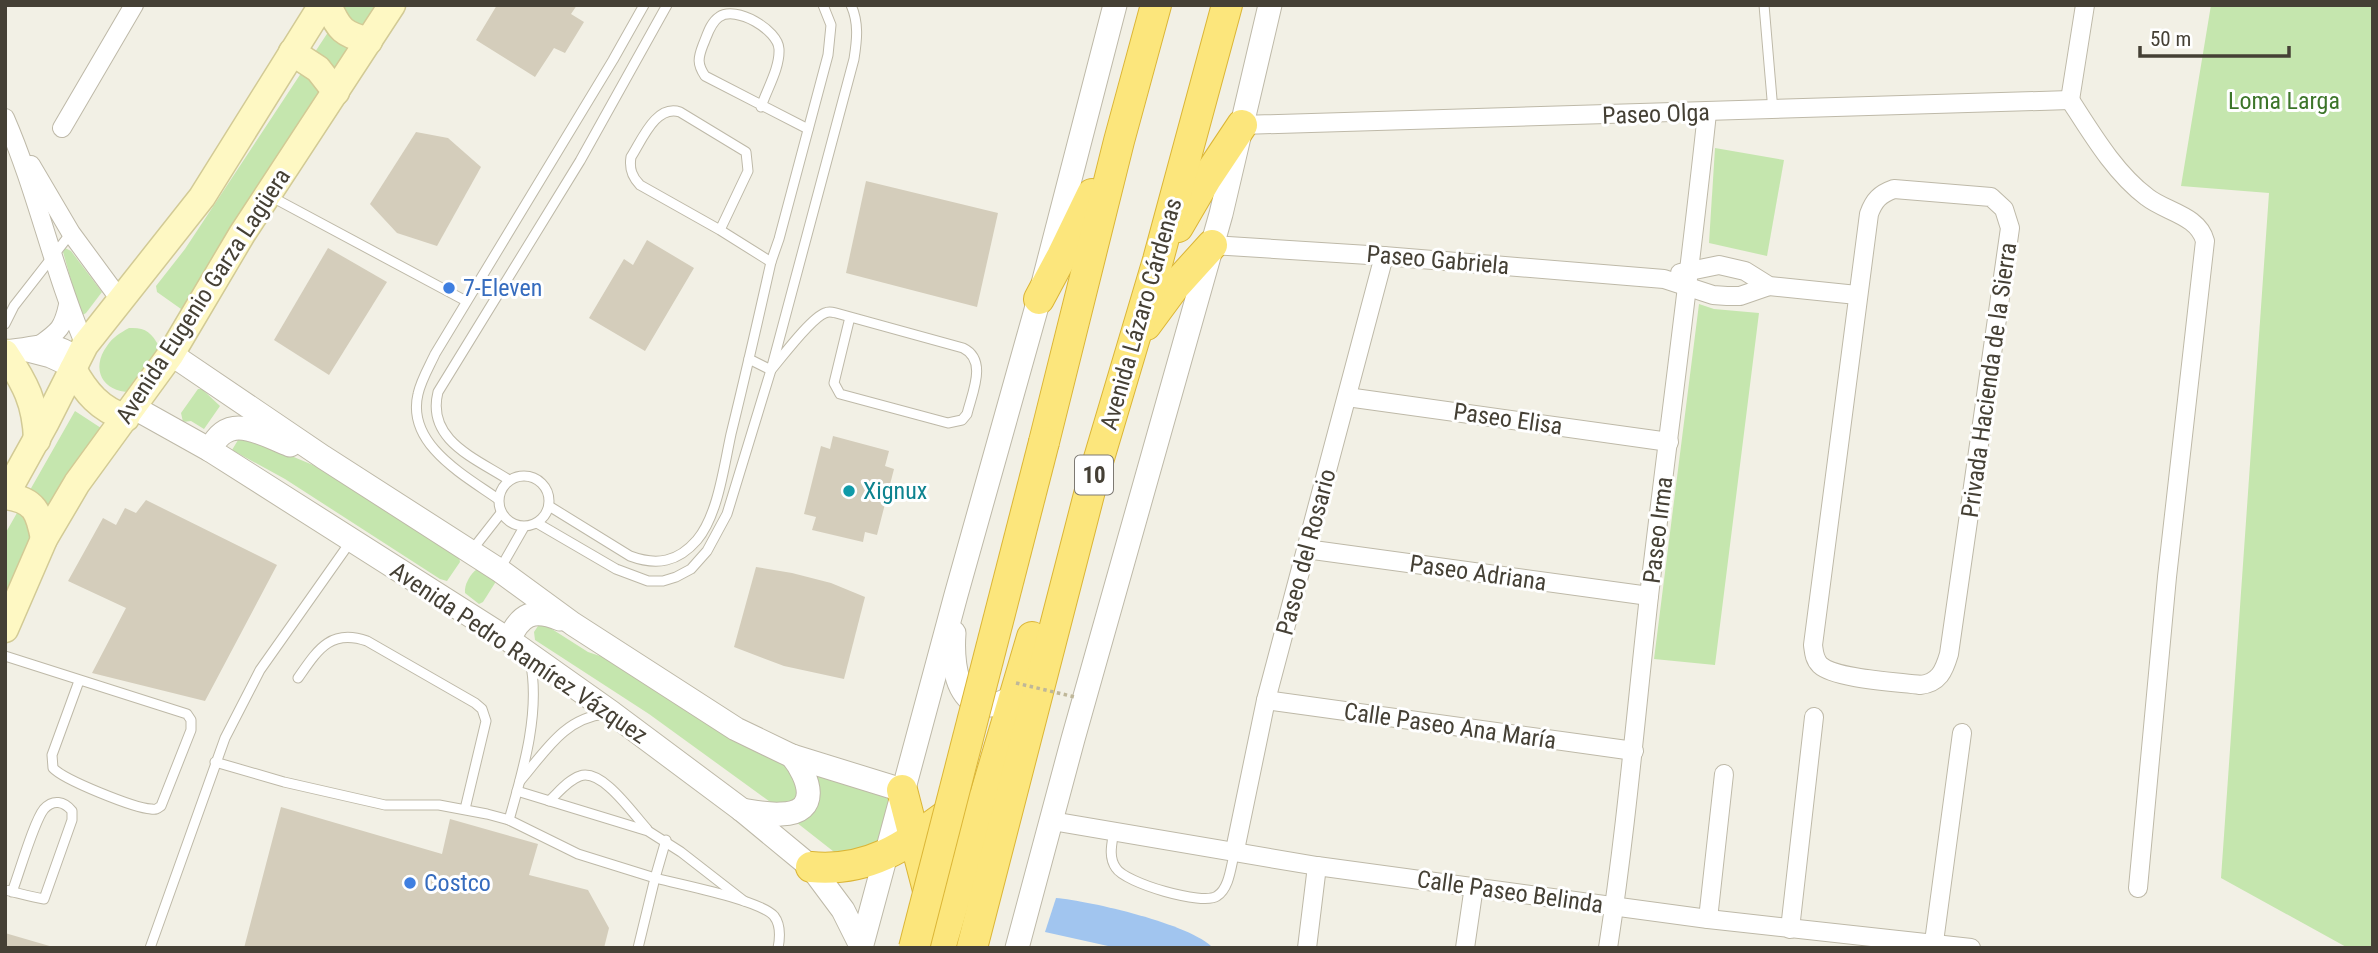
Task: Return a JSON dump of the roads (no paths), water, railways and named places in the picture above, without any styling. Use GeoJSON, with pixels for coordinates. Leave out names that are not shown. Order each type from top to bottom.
{"type":"FeatureCollection","features":[{"type":"Feature","properties":{"kind":"highway","name":"10"},"geometry":{"type":"LineString","coordinates":[[932,945],[1044,442],[1156,5]]}},
{"type":"Feature","properties":{"kind":"highway","name":"Avenida Lázaro Cárdenas"},"geometry":{"type":"LineString","coordinates":[[972,948],[1094,475],[1158,260],[1227,5]]}},
{"type":"Feature","properties":{"kind":"highway"},"geometry":{"type":"LineString","coordinates":[[1158,260],[1242,125]]}},
{"type":"Feature","properties":{"kind":"highway"},"geometry":{"type":"LineString","coordinates":[[1039,299],[1119,141]]}},
{"type":"Feature","properties":{"kind":"highway"},"geometry":{"type":"LineString","coordinates":[[1133,342],[1174,287],[1212,245]]}},
{"type":"Feature","properties":{"kind":"highway"},"geometry":{"type":"LineString","coordinates":[[932,945],[962,870],[1065,525],[1094,475]]}},
{"type":"Feature","properties":{"kind":"highway"},"geometry":{"type":"LineString","coordinates":[[811,867],[847,868],[886,855],[986,787]]}},
{"type":"Feature","properties":{"kind":"highway"},"geometry":{"type":"LineString","coordinates":[[902,790],[915,837],[932,945]]}},
{"type":"Feature","properties":{"kind":"highway"},"geometry":{"type":"LineString","coordinates":[[902,790],[939,820],[953,844],[962,870]]}},
{"type":"Feature","properties":{"kind":"main road"},"geometry":{"type":"LineString","coordinates":[[44,539],[34,507],[23,499],[5,496],[79,357],[202,197],[322,5]]}},
{"type":"Feature","properties":{"kind":"main road"},"geometry":{"type":"LineString","coordinates":[[328,5],[342,30],[369,41]]}},
{"type":"Feature","properties":{"kind":"main road","name":"Avenida Eugenio Garza Lagüera"},"geometry":{"type":"LineString","coordinates":[[5,629],[44,539],[77,483],[171,354],[268,195],[392,5]]}},
{"type":"Feature","properties":{"kind":"main road"},"geometry":{"type":"LineString","coordinates":[[292,52],[318,69],[335,92]]}},
{"type":"Feature","properties":{"kind":"main road"},"geometry":{"type":"LineString","coordinates":[[7,350],[31,398],[37,439]]}},
{"type":"Feature","properties":{"kind":"main road"},"geometry":{"type":"LineString","coordinates":[[79,357],[92,399],[103,408],[130,413]]}},
{"type":"Feature","properties":{"kind":"street"},"geometry":{"type":"LineString","coordinates":[[62,128],[134,5]]}},
{"type":"Feature","properties":{"kind":"street"},"geometry":{"type":"LineString","coordinates":[[861,947],[1039,299],[1115,5]]}},
{"type":"Feature","properties":{"kind":"street","name":"Avenida Lázaro Cárdenas"},"geometry":{"type":"LineString","coordinates":[[1017,948],[1212,245],[1270,5]]}},
{"type":"Feature","properties":{"kind":"street"},"geometry":{"type":"LineString","coordinates":[[2084,5],[2070,100],[2129,180],[2157,204],[2195,224],[2203,233],[2206,251],[2167,578],[2138,888]]}},
{"type":"Feature","properties":{"kind":"street","name":"Paseo Olga"},"geometry":{"type":"LineString","coordinates":[[1242,125],[2070,100]]}},
{"type":"Feature","properties":{"kind":"street","name":"Paseo Irma"},"geometry":{"type":"LineString","coordinates":[[1608,948],[1634,751],[1649,596],[1707,113]]}},
{"type":"Feature","properties":{"kind":"street"},"geometry":{"type":"LineString","coordinates":[[9,126],[71,233],[121,301]]}},
{"type":"Feature","properties":{"kind":"street"},"geometry":{"type":"LineString","coordinates":[[9,126],[53,255],[68,305],[79,357]]}},
{"type":"Feature","properties":{"kind":"street","name":"Privada Hacienda de la Sierra"},"geometry":{"type":"LineString","coordinates":[[1901,188],[1983,195],[1998,202],[2004,209],[2010,240],[1949,654],[1942,674],[1930,684],[1836,674],[1819,664],[1814,657],[1813,629],[1857,295],[1869,214],[1880,195],[1901,188]]}},
{"type":"Feature","properties":{"kind":"street","name":"Paseo Gabriela"},"geometry":{"type":"LineString","coordinates":[[1212,245],[1689,279],[1727,296],[1753,293],[1769,286]]}},
{"type":"Feature","properties":{"kind":"street","name":"Paseo del Rosario"},"geometry":{"type":"LineString","coordinates":[[1235,850],[1266,700],[1384,256]]}},
{"type":"Feature","properties":{"kind":"street","name":"Paseo Gabriela"},"geometry":{"type":"LineString","coordinates":[[1689,279],[1719,265],[1745,271],[1769,286],[1857,295]]}},
{"type":"Feature","properties":{"kind":"street"},"geometry":{"type":"LineString","coordinates":[[41,344],[64,324],[68,305]]}},
{"type":"Feature","properties":{"kind":"street"},"geometry":{"type":"LineString","coordinates":[[7,350],[41,344],[62,345],[79,357]]}},
{"type":"Feature","properties":{"kind":"street"},"geometry":{"type":"LineString","coordinates":[[7,350],[79,357]]}},
{"type":"Feature","properties":{"kind":"street"},"geometry":{"type":"LineString","coordinates":[[171,354],[323,457],[499,570],[573,624],[736,729],[792,756],[902,790]]}},
{"type":"Feature","properties":{"kind":"street","name":"Paseo Elisa"},"geometry":{"type":"LineString","coordinates":[[1348,397],[1669,442]]}},
{"type":"Feature","properties":{"kind":"street","name":"Avenida Pedro Ramírez Vázquez"},"geometry":{"type":"LineString","coordinates":[[130,413],[210,450],[519,647],[612,713],[742,810],[811,867],[844,910],[861,947]]}},
{"type":"Feature","properties":{"kind":"street"},"geometry":{"type":"LineString","coordinates":[[210,450],[219,435],[225,430],[236,428],[323,457]]}},
{"type":"Feature","properties":{"kind":"street","name":"Paseo Adriana"},"geometry":{"type":"LineString","coordinates":[[1306,549],[1649,596]]}},
{"type":"Feature","properties":{"kind":"street"},"geometry":{"type":"LineString","coordinates":[[956,594],[954,662],[961,689],[967,697],[982,705],[1000,704],[1015,689]]}},
{"type":"Feature","properties":{"kind":"street"},"geometry":{"type":"LineString","coordinates":[[519,647],[519,623],[532,614],[541,612],[573,624]]}},
{"type":"Feature","properties":{"kind":"street","name":"Calle Paseo Ana María"},"geometry":{"type":"LineString","coordinates":[[1266,700],[1634,751]]}},
{"type":"Feature","properties":{"kind":"street"},"geometry":{"type":"LineString","coordinates":[[1790,929],[1814,717]]}},
{"type":"Feature","properties":{"kind":"street"},"geometry":{"type":"LineString","coordinates":[[1934,942],[1962,733]]}},
{"type":"Feature","properties":{"kind":"street"},"geometry":{"type":"LineString","coordinates":[[742,810],[782,815],[803,806],[809,793],[808,785],[801,767],[792,756]]}},
{"type":"Feature","properties":{"kind":"street"},"geometry":{"type":"LineString","coordinates":[[1708,919],[1724,774]]}},
{"type":"Feature","properties":{"kind":"street","name":"Calle Paseo Belinda"},"geometry":{"type":"LineString","coordinates":[[1052,821],[1317,866],[1790,929],[1851,941],[1934,942],[1964,947]]}},
{"type":"Feature","properties":{"kind":"street"},"geometry":{"type":"LineString","coordinates":[[1307,948],[1317,866]]}},
{"type":"Feature","properties":{"kind":"street"},"geometry":{"type":"LineString","coordinates":[[1465,948],[1474,886]]}},
{"type":"Feature","properties":{"kind":"lane"},"geometry":{"type":"LineString","coordinates":[[498,499],[436,452],[419,425],[417,396],[435,354],[607,71],[644,5]]}},
{"type":"Feature","properties":{"kind":"lane"},"geometry":{"type":"LineString","coordinates":[[509,480],[442,433],[434,407],[438,392],[580,161],[667,5]]}},
{"type":"Feature","properties":{"kind":"lane"},"geometry":{"type":"LineString","coordinates":[[549,506],[630,556],[644,561],[656,562],[686,551],[699,538],[716,500],[771,262],[831,39],[831,24],[823,5]]}},
{"type":"Feature","properties":{"kind":"lane"},"geometry":{"type":"LineString","coordinates":[[537,523],[616,569],[635,577],[663,581],[691,569],[715,539],[727,514],[771,370],[855,59],[857,24],[851,5]]}},
{"type":"Feature","properties":{"kind":"lane"},"geometry":{"type":"LineString","coordinates":[[1764,5],[1773,111]]}},
{"type":"Feature","properties":{"kind":"lane"},"geometry":{"type":"LineString","coordinates":[[761,107],[777,63],[779,45],[774,35],[765,28],[741,15],[727,13],[712,24],[698,58],[699,67],[711,80],[761,107],[808,129]]}},
{"type":"Feature","properties":{"kind":"lane"},"geometry":{"type":"LineString","coordinates":[[720,230],[748,170],[746,152],[680,112],[668,110],[656,118],[631,157],[634,179],[771,262]]}},
{"type":"Feature","properties":{"kind":"lane"},"geometry":{"type":"LineString","coordinates":[[268,195],[466,301]]}},
{"type":"Feature","properties":{"kind":"lane"},"geometry":{"type":"LineString","coordinates":[[5,324],[14,306],[71,233]]}},
{"type":"Feature","properties":{"kind":"lane"},"geometry":{"type":"LineString","coordinates":[[771,370],[821,316],[831,312],[850,317],[970,351],[977,366],[967,414],[962,420],[948,423],[839,394],[834,383],[850,317]]}},
{"type":"Feature","properties":{"kind":"lane"},"geometry":{"type":"LineString","coordinates":[[749,359],[771,370]]}},
{"type":"Feature","properties":{"kind":"lane"},"geometry":{"type":"LineString","coordinates":[[525,475],[539,480],[548,492],[549,506],[546,514],[537,523],[524,527],[512,524],[501,513],[498,499],[503,486],[509,480],[525,475]]}},
{"type":"Feature","properties":{"kind":"lane"},"geometry":{"type":"LineString","coordinates":[[471,553],[501,513]]}},
{"type":"Feature","properties":{"kind":"lane"},"geometry":{"type":"LineString","coordinates":[[499,570],[524,527]]}},
{"type":"Feature","properties":{"kind":"lane"},"geometry":{"type":"LineString","coordinates":[[150,948],[225,737],[260,670],[351,541]]}},
{"type":"Feature","properties":{"kind":"lane"},"geometry":{"type":"LineString","coordinates":[[298,678],[328,642],[354,636],[475,703],[482,709],[486,721],[465,809]]}},
{"type":"Feature","properties":{"kind":"lane"},"geometry":{"type":"LineString","coordinates":[[509,820],[533,712],[534,692],[519,647]]}},
{"type":"Feature","properties":{"kind":"lane"},"geometry":{"type":"LineString","coordinates":[[5,656],[183,712],[190,717],[191,730],[162,806],[148,809],[121,800],[64,776],[53,768],[52,755],[79,681]]}},
{"type":"Feature","properties":{"kind":"lane"},"geometry":{"type":"LineString","coordinates":[[518,787],[570,725],[592,715],[612,713]]}},
{"type":"Feature","properties":{"kind":"lane"},"geometry":{"type":"LineString","coordinates":[[215,762],[284,782],[385,805],[439,805],[509,820],[578,854],[655,878],[744,901],[768,911],[775,917],[780,934],[778,948]]}},
{"type":"Feature","properties":{"kind":"lane"},"geometry":{"type":"LineString","coordinates":[[549,801],[581,775],[594,775],[604,781],[648,831]]}},
{"type":"Feature","properties":{"kind":"lane"},"geometry":{"type":"LineString","coordinates":[[518,787],[549,801],[648,831],[666,840],[744,901]]}},
{"type":"Feature","properties":{"kind":"lane"},"geometry":{"type":"LineString","coordinates":[[53,802],[67,805],[72,811],[72,820],[44,899],[9,891],[41,813],[53,802]]}},
{"type":"Feature","properties":{"kind":"lane"},"geometry":{"type":"LineString","coordinates":[[1114,831],[1112,862],[1123,877],[1196,899],[1211,899],[1221,893],[1235,850]]}},
{"type":"Feature","properties":{"kind":"lane"},"geometry":{"type":"LineString","coordinates":[[638,948],[666,840]]}},
{"type":"Feature","properties":{"kind":"water"},"geometry":{"type":"Polygon","coordinates":[[[1056,898],[1115,909],[1163,922],[1184,930],[1213,948],[1117,948],[1045,932],[1056,898]]]}},
{"type":"Feature","properties":{"kind":"place","name":"7-Eleven"},"geometry":{"type":"Point","coordinates":[449,288]}},
{"type":"Feature","properties":{"kind":"place","name":"Xignux"},"geometry":{"type":"Point","coordinates":[849,491]}},
{"type":"Feature","properties":{"kind":"place","name":"Costco"},"geometry":{"type":"Point","coordinates":[410,883]}},
{"type":"Feature","properties":{"kind":"park label","name":"Loma Larga"},"geometry":{"type":"Point","coordinates":[2284,101]}}]}
